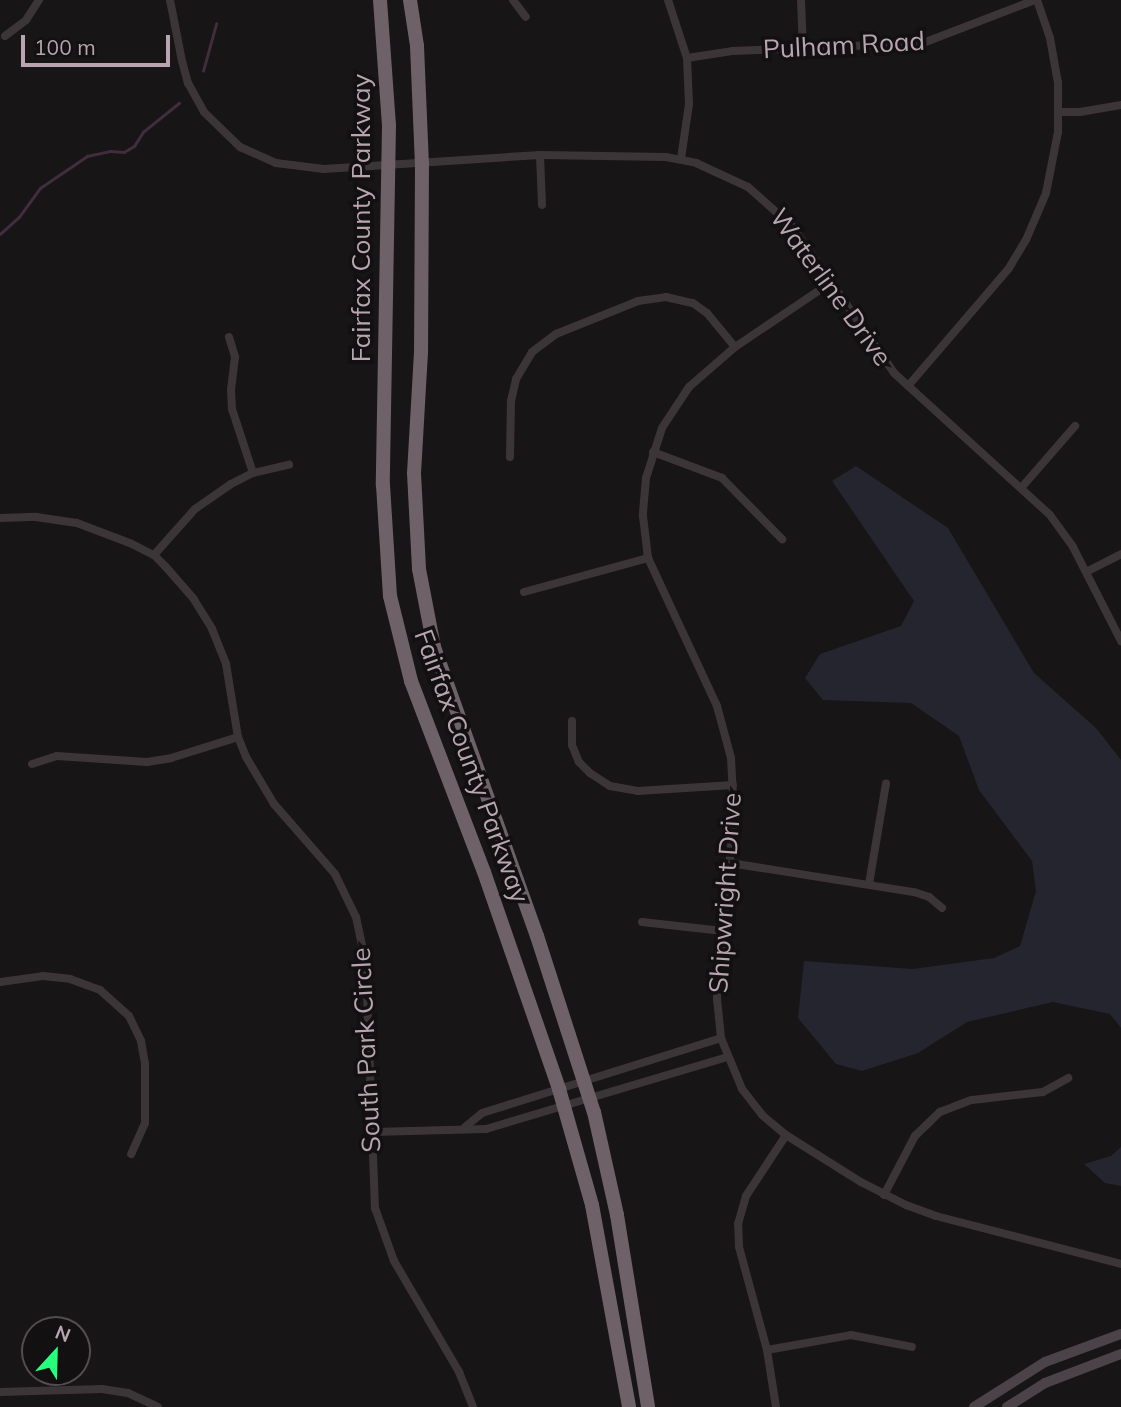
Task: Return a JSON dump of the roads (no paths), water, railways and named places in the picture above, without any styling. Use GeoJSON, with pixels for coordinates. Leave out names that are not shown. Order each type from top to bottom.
{"type":"FeatureCollection","features":[{"type":"Feature","properties":{"kind":"highway","name":"Fairfax County Parkway"},"geometry":{"type":"LineString","coordinates":[[380,0],[387,81],[389,165],[383,485],[390,596],[411,681],[484,872],[559,1088],[595,1217],[629,1407]]}},
{"type":"Feature","properties":{"kind":"highway","name":"Fairfax County Parkway"},"geometry":{"type":"LineString","coordinates":[[410,0],[417,46],[422,164],[421,352],[414,473],[419,569],[434,647],[585,1080],[617,1215],[648,1407]]}},
{"type":"Feature","properties":{"kind":"main road"},"geometry":{"type":"LineString","coordinates":[[974,1407],[1045,1362],[1121,1334]]}},
{"type":"Feature","properties":{"kind":"main road"},"geometry":{"type":"LineString","coordinates":[[1102,1339],[1107,1357]]}},
{"type":"Feature","properties":{"kind":"main road"},"geometry":{"type":"LineString","coordinates":[[1007,1407],[1045,1382],[1121,1353]]}},
{"type":"Feature","properties":{"kind":"street"},"geometry":{"type":"LineString","coordinates":[[5,36],[26,20],[39,0]]}},
{"type":"Feature","properties":{"kind":"street","name":"Waterline Drive"},"geometry":{"type":"LineString","coordinates":[[170,0],[188,83],[204,112],[226,136],[258,157],[292,167],[324,169],[540,155],[681,159],[728,175],[767,201],[792,226],[878,352],[908,386],[1022,487],[1057,524],[1086,572],[1121,641]]}},
{"type":"Feature","properties":{"kind":"street"},"geometry":{"type":"LineString","coordinates":[[513,0],[526,17]]}},
{"type":"Feature","properties":{"kind":"street"},"geometry":{"type":"LineString","coordinates":[[667,0],[687,58],[689,104],[681,159]]}},
{"type":"Feature","properties":{"kind":"street"},"geometry":{"type":"LineString","coordinates":[[801,0],[803,49]]}},
{"type":"Feature","properties":{"kind":"street"},"geometry":{"type":"LineString","coordinates":[[908,386],[991,292],[1026,240],[1049,180],[1059,112],[1056,66],[1036,0]]}},
{"type":"Feature","properties":{"kind":"street","name":"Pulham Road"},"geometry":{"type":"LineString","coordinates":[[687,58],[733,51],[923,43],[961,31],[1036,0]]}},
{"type":"Feature","properties":{"kind":"street"},"geometry":{"type":"LineString","coordinates":[[1059,112],[1080,112],[1121,105]]}},
{"type":"Feature","properties":{"kind":"street"},"geometry":{"type":"LineString","coordinates":[[540,155],[542,205]]}},
{"type":"Feature","properties":{"kind":"street","name":"Shipwright Drive"},"geometry":{"type":"LineString","coordinates":[[830,283],[734,347],[700,375],[680,398],[662,428],[653,452],[643,497],[648,558],[717,706],[730,750],[733,786],[730,863],[717,998],[721,1038],[727,1057],[753,1105],[786,1135],[884,1195],[936,1216],[1121,1264]]}},
{"type":"Feature","properties":{"kind":"street"},"geometry":{"type":"LineString","coordinates":[[510,457],[511,401],[516,379],[532,352],[556,334],[638,301],[666,297],[693,303],[707,313],[734,347]]}},
{"type":"Feature","properties":{"kind":"street"},"geometry":{"type":"LineString","coordinates":[[229,337],[235,357],[232,409],[253,473]]}},
{"type":"Feature","properties":{"kind":"street"},"geometry":{"type":"LineString","coordinates":[[1022,487],[1075,426]]}},
{"type":"Feature","properties":{"kind":"street"},"geometry":{"type":"LineString","coordinates":[[653,452],[722,478],[782,539]]}},
{"type":"Feature","properties":{"kind":"street"},"geometry":{"type":"LineString","coordinates":[[153,555],[195,509],[231,484],[253,473],[289,465]]}},
{"type":"Feature","properties":{"kind":"street","name":"South Park Circle"},"geometry":{"type":"LineString","coordinates":[[0,518],[36,517],[77,523],[109,533],[153,555],[193,598],[212,629],[230,680],[238,737],[274,804],[335,874],[356,917],[366,964],[373,1132],[372,1181],[383,1236],[406,1285],[459,1372],[473,1407]]}},
{"type":"Feature","properties":{"kind":"street"},"geometry":{"type":"LineString","coordinates":[[1086,572],[1121,554]]}},
{"type":"Feature","properties":{"kind":"street"},"geometry":{"type":"LineString","coordinates":[[524,592],[648,558]]}},
{"type":"Feature","properties":{"kind":"street"},"geometry":{"type":"LineString","coordinates":[[572,721],[574,752],[590,773],[610,786],[638,792],[733,786]]}},
{"type":"Feature","properties":{"kind":"street"},"geometry":{"type":"LineString","coordinates":[[32,764],[57,756],[146,762],[171,758],[238,737]]}},
{"type":"Feature","properties":{"kind":"street"},"geometry":{"type":"LineString","coordinates":[[869,884],[886,783]]}},
{"type":"Feature","properties":{"kind":"street"},"geometry":{"type":"LineString","coordinates":[[730,863],[921,894],[943,908]]}},
{"type":"Feature","properties":{"kind":"street"},"geometry":{"type":"LineString","coordinates":[[642,922],[722,931]]}},
{"type":"Feature","properties":{"kind":"street"},"geometry":{"type":"LineString","coordinates":[[0,982],[43,976],[70,979],[100,990],[129,1016],[141,1041],[145,1064],[145,1123],[131,1154]]}},
{"type":"Feature","properties":{"kind":"street"},"geometry":{"type":"LineString","coordinates":[[464,1127],[482,1113],[721,1038]]}},
{"type":"Feature","properties":{"kind":"street"},"geometry":{"type":"LineString","coordinates":[[373,1132],[464,1127],[486,1129],[727,1057]]}},
{"type":"Feature","properties":{"kind":"street"},"geometry":{"type":"LineString","coordinates":[[884,1195],[915,1136],[940,1112],[966,1101],[1043,1092],[1068,1078]]}},
{"type":"Feature","properties":{"kind":"street"},"geometry":{"type":"LineString","coordinates":[[776,1407],[767,1350],[739,1247],[738,1224],[746,1196],[786,1135]]}},
{"type":"Feature","properties":{"kind":"street"},"geometry":{"type":"LineString","coordinates":[[767,1350],[851,1335],[912,1347]]}},
{"type":"Feature","properties":{"kind":"street"},"geometry":{"type":"LineString","coordinates":[[0,1392],[102,1389],[128,1393],[158,1407]]}},
{"type":"Feature","properties":{"kind":"waterway"},"geometry":{"type":"LineString","coordinates":[[203,71],[216,24]]}},
{"type":"Feature","properties":{"kind":"waterway"},"geometry":{"type":"LineString","coordinates":[[0,234],[19,217],[40,188],[87,156],[110,151],[124,152],[134,146],[143,132],[179,103]]}}]}
